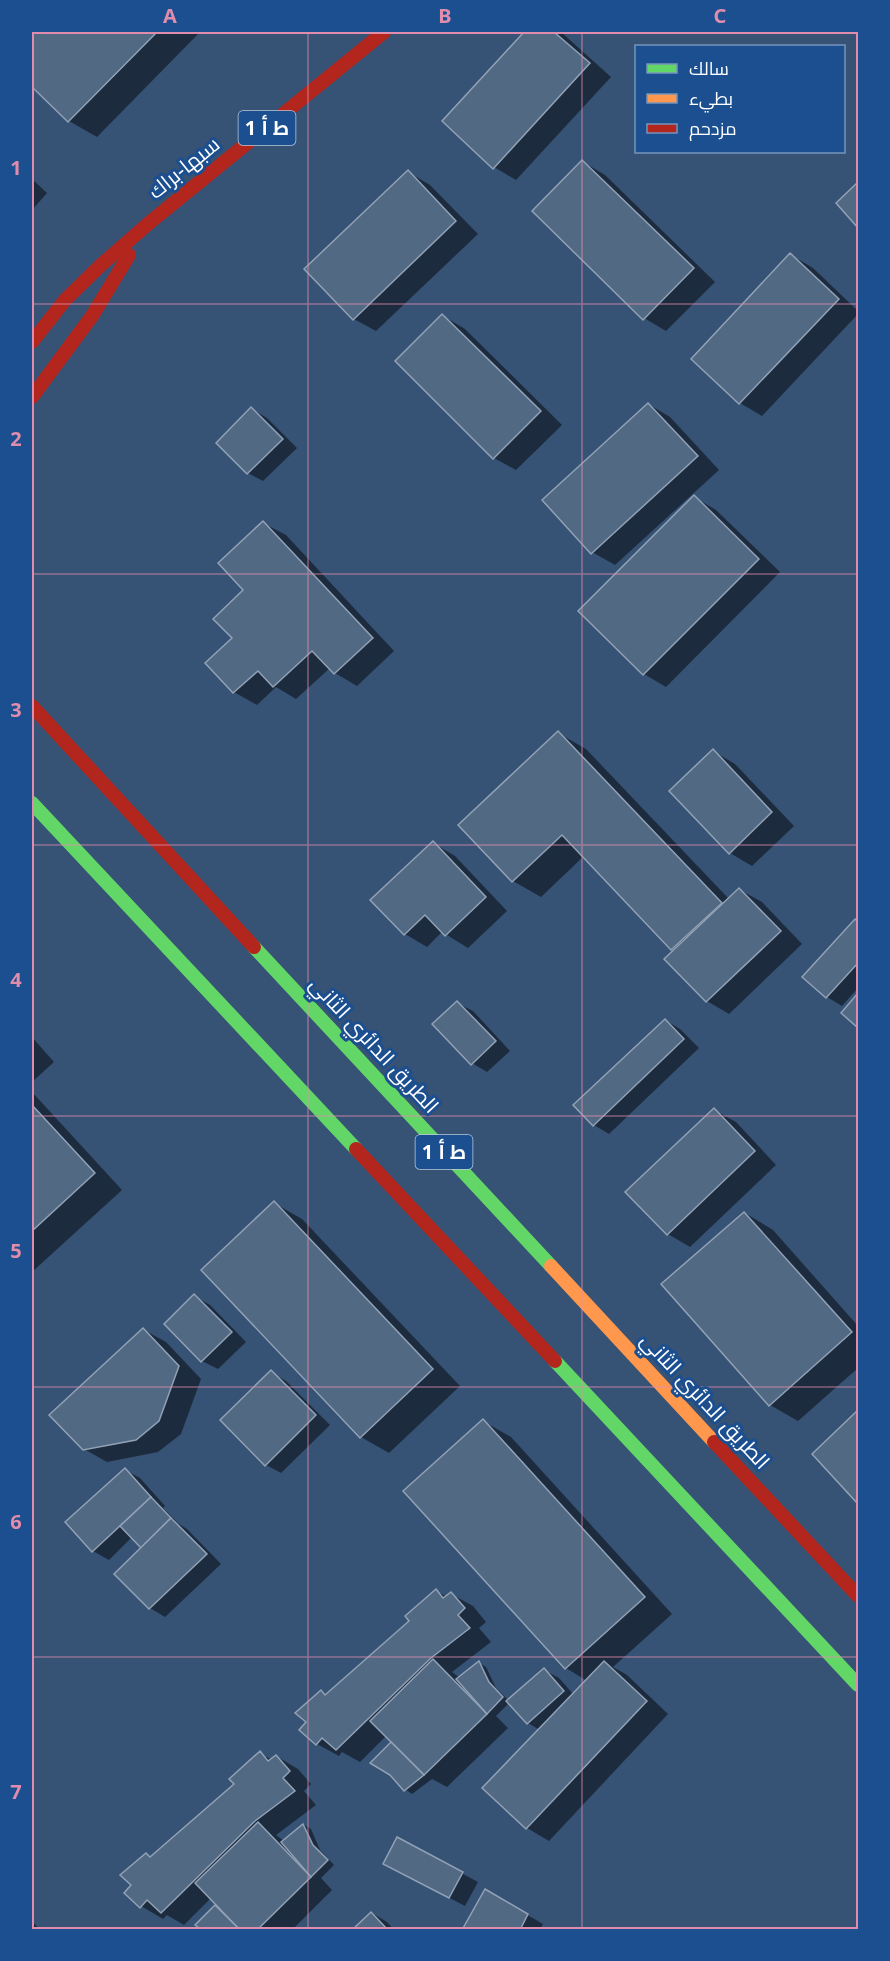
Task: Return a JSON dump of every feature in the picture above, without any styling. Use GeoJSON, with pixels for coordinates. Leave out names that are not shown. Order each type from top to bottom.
{"type":"FeatureCollection","features":[{"type":"Feature","properties":{"kind":"highway","name":"سبها-براك"},"geometry":{"type":"LineString","coordinates":[[32,342],[65,300],[149,223],[384,32]]}},
{"type":"Feature","properties":{"kind":"highway","name":"سبها-براك"},"geometry":{"type":"LineString","coordinates":[[32,397],[92,316],[149,223]]}},
{"type":"Feature","properties":{"kind":"highway","name":"الطريق الدائري الثاني"},"geometry":{"type":"LineString","coordinates":[[32,706],[99,781],[858,1596]]}},
{"type":"Feature","properties":{"kind":"highway"},"geometry":{"type":"LineString","coordinates":[[32,803],[858,1685]]}},
{"type":"Feature","properties":{"kind":"building"},"geometry":{"type":"Polygon","coordinates":[[[32,32],[157,32],[68,122],[32,87],[32,32]]]}},
{"type":"Feature","properties":{"kind":"building"},"geometry":{"type":"Polygon","coordinates":[[[524,32],[554,32],[590,63],[493,169],[442,121],[524,32]]]}},
{"type":"Feature","properties":{"kind":"building"},"geometry":{"type":"Polygon","coordinates":[[[582,160],[694,268],[643,320],[532,211],[582,160]]]}},
{"type":"Feature","properties":{"kind":"building"},"geometry":{"type":"Polygon","coordinates":[[[408,170],[456,221],[353,320],[304,269],[408,170]]]}},
{"type":"Feature","properties":{"kind":"building"},"geometry":{"type":"Polygon","coordinates":[[[858,182],[858,228],[836,203],[858,182]]]}},
{"type":"Feature","properties":{"kind":"building"},"geometry":{"type":"Polygon","coordinates":[[[790,253],[839,299],[739,404],[691,359],[790,253]]]}},
{"type":"Feature","properties":{"kind":"building"},"geometry":{"type":"Polygon","coordinates":[[[442,314],[541,411],[493,459],[395,361],[442,314]]]}},
{"type":"Feature","properties":{"kind":"building"},"geometry":{"type":"Polygon","coordinates":[[[648,403],[698,456],[591,554],[542,500],[648,403]]]}},
{"type":"Feature","properties":{"kind":"building"},"geometry":{"type":"Polygon","coordinates":[[[251,407],[283,439],[247,474],[216,443],[251,407]]]}},
{"type":"Feature","properties":{"kind":"building"},"geometry":{"type":"Polygon","coordinates":[[[694,495],[759,559],[643,675],[578,611],[694,495]]]}},
{"type":"Feature","properties":{"kind":"building"},"geometry":{"type":"Polygon","coordinates":[[[263,521],[373,638],[334,674],[312,651],[273,687],[258,671],[233,693],[205,663],[232,638],[213,619],[243,590],[218,563],[263,521]]]}},
{"type":"Feature","properties":{"kind":"building"},"geometry":{"type":"Polygon","coordinates":[[[558,731],[722,903],[671,950],[562,835],[512,882],[458,825],[558,731]]]}},
{"type":"Feature","properties":{"kind":"building"},"geometry":{"type":"Polygon","coordinates":[[[713,749],[772,812],[729,854],[669,791],[713,749]]]}},
{"type":"Feature","properties":{"kind":"building"},"geometry":{"type":"Polygon","coordinates":[[[433,841],[486,897],[445,936],[425,915],[404,935],[370,900],[433,841]]]}},
{"type":"Feature","properties":{"kind":"building"},"geometry":{"type":"Polygon","coordinates":[[[739,888],[781,931],[706,1002],[664,959],[739,888]]]}},
{"type":"Feature","properties":{"kind":"building"},"geometry":{"type":"Polygon","coordinates":[[[855,919],[858,922],[858,963],[826,998],[802,977],[855,919]]]}},
{"type":"Feature","properties":{"kind":"building"},"geometry":{"type":"Polygon","coordinates":[[[858,993],[858,1028],[841,1013],[858,993]]]}},
{"type":"Feature","properties":{"kind":"building"},"geometry":{"type":"Polygon","coordinates":[[[457,1001],[496,1041],[471,1065],[432,1024],[457,1001]]]}},
{"type":"Feature","properties":{"kind":"building"},"geometry":{"type":"Polygon","coordinates":[[[665,1019],[684,1039],[593,1126],[573,1105],[665,1019]]]}},
{"type":"Feature","properties":{"kind":"building"},"geometry":{"type":"Polygon","coordinates":[[[32,1105],[95,1173],[32,1231],[32,1105]]]}},
{"type":"Feature","properties":{"kind":"building"},"geometry":{"type":"Polygon","coordinates":[[[714,1108],[755,1151],[667,1235],[625,1192],[714,1108]]]}},
{"type":"Feature","properties":{"kind":"building"},"geometry":{"type":"Polygon","coordinates":[[[274,1201],[433,1369],[360,1438],[201,1270],[274,1201]]]}},
{"type":"Feature","properties":{"kind":"building"},"geometry":{"type":"Polygon","coordinates":[[[744,1212],[852,1332],[769,1406],[661,1284],[744,1212]]]}},
{"type":"Feature","properties":{"kind":"building"},"geometry":{"type":"Polygon","coordinates":[[[194,1294],[232,1332],[201,1362],[164,1324],[194,1294]]]}},
{"type":"Feature","properties":{"kind":"building"},"geometry":{"type":"Polygon","coordinates":[[[143,1328],[179,1366],[159,1421],[136,1440],[83,1450],[49,1415],[143,1328]]]}},
{"type":"Feature","properties":{"kind":"building"},"geometry":{"type":"Polygon","coordinates":[[[271,1370],[316,1415],[265,1466],[220,1420],[271,1370]]]}},
{"type":"Feature","properties":{"kind":"building"},"geometry":{"type":"Polygon","coordinates":[[[858,1410],[858,1504],[812,1454],[858,1410]]]}},
{"type":"Feature","properties":{"kind":"building"},"geometry":{"type":"Polygon","coordinates":[[[483,1419],[645,1597],[565,1669],[403,1491],[483,1419]]]}},
{"type":"Feature","properties":{"kind":"building"},"geometry":{"type":"Polygon","coordinates":[[[125,1468],[151,1497],[92,1552],[65,1522],[125,1468]]]}},
{"type":"Feature","properties":{"kind":"building"},"geometry":{"type":"Polygon","coordinates":[[[151,1497],[171,1518],[141,1548],[120,1526],[151,1497]]]}},
{"type":"Feature","properties":{"kind":"building"},"geometry":{"type":"Polygon","coordinates":[[[171,1518],[207,1554],[149,1609],[114,1574],[171,1518]]]}},
{"type":"Feature","properties":{"kind":"building"},"geometry":{"type":"Polygon","coordinates":[[[436,1589],[443,1598],[451,1592],[465,1608],[458,1615],[470,1628],[431,1658],[336,1750],[322,1738],[316,1745],[299,1730],[306,1722],[295,1713],[321,1690],[325,1695],[409,1621],[405,1616],[436,1589]]]}},
{"type":"Feature","properties":{"kind":"building"},"geometry":{"type":"Polygon","coordinates":[[[433,1659],[487,1714],[424,1775],[370,1721],[433,1659]]]}},
{"type":"Feature","properties":{"kind":"building"},"geometry":{"type":"Polygon","coordinates":[[[479,1661],[489,1682],[503,1697],[487,1714],[456,1679],[479,1661]]]}},
{"type":"Feature","properties":{"kind":"building"},"geometry":{"type":"Polygon","coordinates":[[[604,1661],[647,1701],[526,1829],[482,1788],[604,1661]]]}},
{"type":"Feature","properties":{"kind":"building"},"geometry":{"type":"Polygon","coordinates":[[[544,1668],[564,1691],[527,1724],[506,1701],[544,1668]]]}},
{"type":"Feature","properties":{"kind":"building"},"geometry":{"type":"Polygon","coordinates":[[[391,1742],[424,1775],[404,1791],[390,1775],[370,1763],[391,1742]]]}},
{"type":"Feature","properties":{"kind":"building"},"geometry":{"type":"Polygon","coordinates":[[[260,1751],[268,1761],[276,1755],[290,1771],[283,1778],[295,1791],[255,1821],[161,1913],[147,1900],[140,1908],[124,1893],[131,1885],[120,1875],[146,1853],[150,1857],[234,1784],[229,1779],[260,1751]]]}},
{"type":"Feature","properties":{"kind":"building"},"geometry":{"type":"Polygon","coordinates":[[[258,1822],[311,1877],[257,1930],[240,1930],[195,1883],[258,1822]]]}},
{"type":"Feature","properties":{"kind":"building"},"geometry":{"type":"Polygon","coordinates":[[[303,1824],[313,1845],[328,1860],[311,1877],[281,1842],[303,1824]]]}},
{"type":"Feature","properties":{"kind":"building"},"geometry":{"type":"Polygon","coordinates":[[[397,1837],[463,1872],[449,1898],[383,1864],[397,1837]]]}},
{"type":"Feature","properties":{"kind":"building"},"geometry":{"type":"Polygon","coordinates":[[[485,1889],[528,1914],[520,1930],[462,1930],[485,1889]]]}},
{"type":"Feature","properties":{"kind":"building"},"geometry":{"type":"Polygon","coordinates":[[[215,1905],[240,1930],[202,1930],[195,1925],[215,1905]]]}},
{"type":"Feature","properties":{"kind":"building"},"geometry":{"type":"Polygon","coordinates":[[[371,1912],[388,1930],[352,1930],[371,1912]]]}},
{"type":"Feature","properties":{"kind":"traffic: fast"},"geometry":{"type":"LineString","coordinates":[[32,803],[356,1149]]}},
{"type":"Feature","properties":{"kind":"traffic: fast"},"geometry":{"type":"LineString","coordinates":[[254,947],[551,1266]]}},
{"type":"Feature","properties":{"kind":"traffic: fast"},"geometry":{"type":"LineString","coordinates":[[555,1361],[858,1685]]}},
{"type":"Feature","properties":{"kind":"traffic: slow"},"geometry":{"type":"LineString","coordinates":[[551,1266],[714,1442]]}},
{"type":"Feature","properties":{"kind":"traffic: jam"},"geometry":{"type":"LineString","coordinates":[[32,342],[65,300],[101,265],[149,223],[384,32]]}},
{"type":"Feature","properties":{"kind":"traffic: jam"},"geometry":{"type":"LineString","coordinates":[[32,397],[92,316],[129,255]]}},
{"type":"Feature","properties":{"kind":"traffic: jam"},"geometry":{"type":"LineString","coordinates":[[32,706],[254,947]]}},
{"type":"Feature","properties":{"kind":"traffic: jam"},"geometry":{"type":"LineString","coordinates":[[356,1149],[555,1361]]}},
{"type":"Feature","properties":{"kind":"traffic: jam"},"geometry":{"type":"LineString","coordinates":[[714,1442],[858,1596]]}}]}
